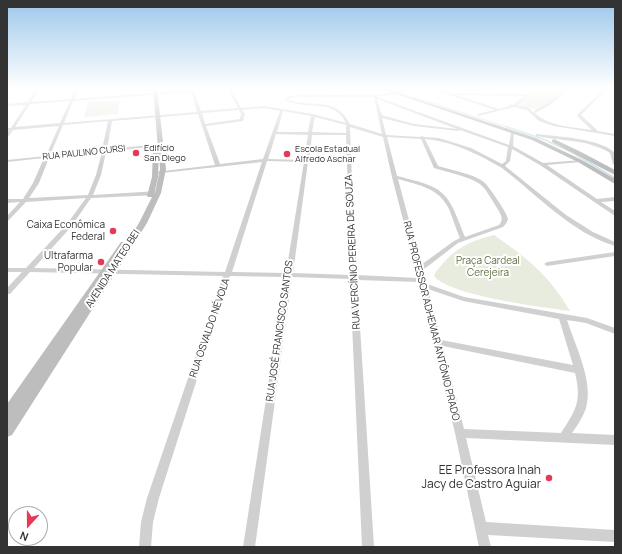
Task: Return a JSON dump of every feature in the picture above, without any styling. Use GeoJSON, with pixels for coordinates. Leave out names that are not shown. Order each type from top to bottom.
{"type":"FeatureCollection","features":[{"type":"Feature","properties":{"kind":"main road"},"geometry":{"type":"LineString","coordinates":[[463,114],[551,146],[615,182]]}},
{"type":"Feature","properties":{"kind":"main road"},"geometry":{"type":"LineString","coordinates":[[476,114],[537,135],[581,154],[615,173]]}},
{"type":"Feature","properties":{"kind":"main road","name":"AVENIDA MATEO BEI"},"geometry":{"type":"LineString","coordinates":[[7,432],[108,272],[155,193],[159,173],[155,116]]}},
{"type":"Feature","properties":{"kind":"main road","name":"AVENIDA MATEO BEI"},"geometry":{"type":"LineString","coordinates":[[7,414],[12,400],[108,272]]}},
{"type":"Feature","properties":{"kind":"street"},"geometry":{"type":"LineString","coordinates":[[7,136],[22,114]]}},
{"type":"Feature","properties":{"kind":"street"},"geometry":{"type":"LineString","coordinates":[[7,219],[25,200],[36,183],[66,114]]}},
{"type":"Feature","properties":{"kind":"street"},"geometry":{"type":"LineString","coordinates":[[7,129],[179,114]]}},
{"type":"Feature","properties":{"kind":"street"},"geometry":{"type":"LineString","coordinates":[[200,114],[218,166]]}},
{"type":"Feature","properties":{"kind":"street"},"geometry":{"type":"LineString","coordinates":[[203,125],[237,121],[243,118],[243,114]]}},
{"type":"Feature","properties":{"kind":"street","name":"RUA OSVALDO NÉVOLA"},"geometry":{"type":"LineString","coordinates":[[145,547],[147,522],[153,498],[281,114]]}},
{"type":"Feature","properties":{"kind":"street"},"geometry":{"type":"LineString","coordinates":[[305,114],[348,124],[385,136],[422,137],[456,143],[502,166],[564,216],[591,233],[615,244]]}},
{"type":"Feature","properties":{"kind":"street"},"geometry":{"type":"LineString","coordinates":[[341,114],[345,117],[348,124]]}},
{"type":"Feature","properties":{"kind":"street"},"geometry":{"type":"LineString","coordinates":[[421,114],[511,147],[542,164],[615,214]]}},
{"type":"Feature","properties":{"kind":"street"},"geometry":{"type":"LineString","coordinates":[[534,114],[540,120],[549,123],[615,135]]}},
{"type":"Feature","properties":{"kind":"street"},"geometry":{"type":"LineString","coordinates":[[580,114],[579,115],[581,118],[598,132]]}},
{"type":"Feature","properties":{"kind":"street","name":"RUA JOSÉ FRANCISCO SANTOS"},"geometry":{"type":"LineString","coordinates":[[248,547],[312,115]]}},
{"type":"Feature","properties":{"kind":"street"},"geometry":{"type":"LineString","coordinates":[[380,116],[414,125],[470,132]]}},
{"type":"Feature","properties":{"kind":"street","name":"RUA PROFESSOR ADHEMAR ANTÔNIO PRADO"},"geometry":{"type":"LineString","coordinates":[[380,116],[394,177],[460,433],[485,547]]}},
{"type":"Feature","properties":{"kind":"street"},"geometry":{"type":"LineString","coordinates":[[7,292],[69,224],[90,196],[99,174],[110,120]]}},
{"type":"Feature","properties":{"kind":"street","name":"RUA VERCÍNIO PEREIRA DE SOUZA"},"geometry":{"type":"LineString","coordinates":[[348,124],[348,162],[368,547]]}},
{"type":"Feature","properties":{"kind":"street"},"geometry":{"type":"LineString","coordinates":[[502,166],[508,161],[513,132]]}},
{"type":"Feature","properties":{"kind":"street"},"geometry":{"type":"LineString","coordinates":[[274,133],[348,134]]}},
{"type":"Feature","properties":{"kind":"street"},"geometry":{"type":"LineString","coordinates":[[537,135],[599,145],[612,152],[615,164]]}},
{"type":"Feature","properties":{"kind":"street"},"geometry":{"type":"LineString","coordinates":[[419,270],[463,238],[500,226],[504,223],[505,218],[502,211],[483,184],[472,178],[436,167],[422,137]]}},
{"type":"Feature","properties":{"kind":"street","name":"RUA PAULINO CURSI"},"geometry":{"type":"LineString","coordinates":[[7,161],[158,145]]}},
{"type":"Feature","properties":{"kind":"street"},"geometry":{"type":"LineString","coordinates":[[159,173],[265,160],[348,162]]}},
{"type":"Feature","properties":{"kind":"street"},"geometry":{"type":"LineString","coordinates":[[542,164],[580,161]]}},
{"type":"Feature","properties":{"kind":"street"},"geometry":{"type":"LineString","coordinates":[[394,177],[426,186],[442,194],[448,203],[463,238]]}},
{"type":"Feature","properties":{"kind":"street"},"geometry":{"type":"LineString","coordinates":[[7,201],[155,193]]}},
{"type":"Feature","properties":{"kind":"street"},"geometry":{"type":"LineString","coordinates":[[596,201],[615,199]]}},
{"type":"Feature","properties":{"kind":"street"},"geometry":{"type":"LineString","coordinates":[[547,264],[615,254]]}},
{"type":"Feature","properties":{"kind":"street"},"geometry":{"type":"LineString","coordinates":[[7,270],[288,275],[422,283],[463,299],[588,321],[615,331]]}},
{"type":"Feature","properties":{"kind":"street"},"geometry":{"type":"LineString","coordinates":[[562,317],[579,370],[584,392],[582,407],[576,420],[564,438]]}},
{"type":"Feature","properties":{"kind":"street"},"geometry":{"type":"LineString","coordinates":[[437,342],[579,370]]}},
{"type":"Feature","properties":{"kind":"street"},"geometry":{"type":"LineString","coordinates":[[12,400],[28,400]]}},
{"type":"Feature","properties":{"kind":"street"},"geometry":{"type":"LineString","coordinates":[[460,433],[615,440]]}},
{"type":"Feature","properties":{"kind":"street"},"geometry":{"type":"LineString","coordinates":[[481,528],[615,536]]}},
{"type":"Feature","properties":{"kind":"green space"},"geometry":{"type":"Polygon","coordinates":[[[85,114],[118,114],[118,114],[84,117],[85,114]]]}},
{"type":"Feature","properties":{"kind":"green space","name":"Praça Cardeal Cerejeira"},"geometry":{"type":"Polygon","coordinates":[[[494,235],[527,260],[545,277],[554,287],[570,311],[498,300],[477,295],[443,283],[434,276],[447,259],[458,249],[471,242],[494,235]]]}},
{"type":"Feature","properties":{"kind":"waterway"},"geometry":{"type":"LineString","coordinates":[[466,114],[510,128]]}},
{"type":"Feature","properties":{"kind":"waterway"},"geometry":{"type":"LineString","coordinates":[[510,128],[543,139],[573,153],[615,178]]}},
{"type":"Feature","properties":{"kind":"place","name":"Edifício San Diego"},"geometry":{"type":"Point","coordinates":[136,153]}},
{"type":"Feature","properties":{"kind":"place","name":"Escola Estadual Alfredo Aschar"},"geometry":{"type":"Point","coordinates":[287,154]}},
{"type":"Feature","properties":{"kind":"place","name":"Caixa Econômica Federal"},"geometry":{"type":"Point","coordinates":[113,231]}},
{"type":"Feature","properties":{"kind":"place","name":"Ultrafarma Popular"},"geometry":{"type":"Point","coordinates":[101,262]}},
{"type":"Feature","properties":{"kind":"place","name":"EE Professora Inah Jacy de Castro Aguiar"},"geometry":{"type":"Point","coordinates":[549,478]}}]}
